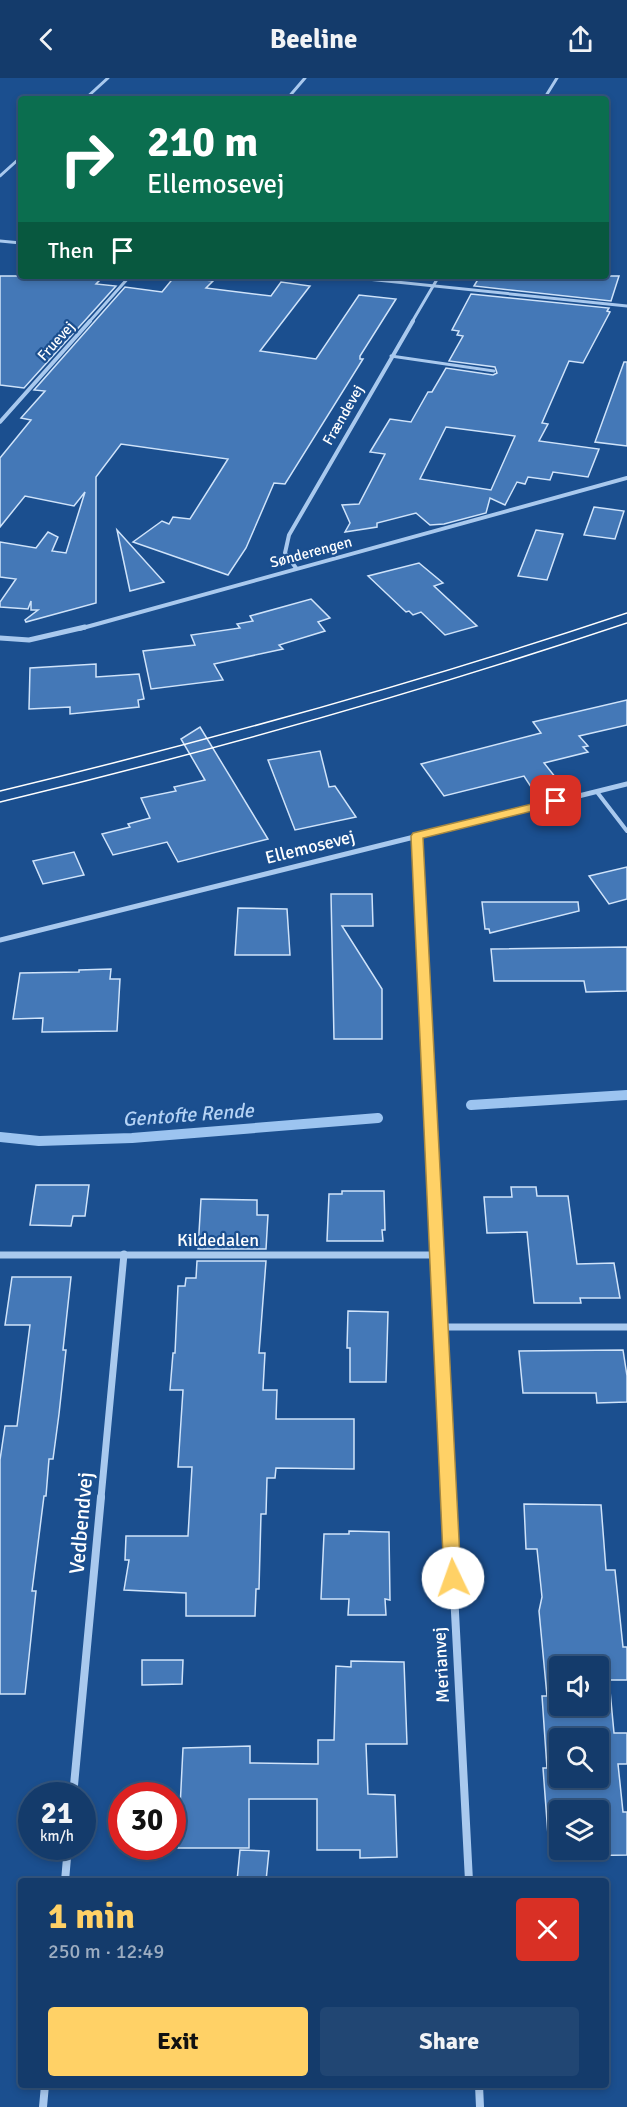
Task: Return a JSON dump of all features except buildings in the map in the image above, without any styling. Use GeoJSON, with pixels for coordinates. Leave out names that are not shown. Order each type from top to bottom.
{"type":"FeatureCollection","features":[{"type":"Feature","properties":{"kind":"street"},"geometry":{"type":"LineString","coordinates":[[88,96],[108,78]]}},
{"type":"Feature","properties":{"kind":"street"},"geometry":{"type":"LineString","coordinates":[[289,96],[305,78]]}},
{"type":"Feature","properties":{"kind":"street"},"geometry":{"type":"LineString","coordinates":[[546,96],[557,78]]}},
{"type":"Feature","properties":{"kind":"street"},"geometry":{"type":"LineString","coordinates":[[0,176],[18,160]]}},
{"type":"Feature","properties":{"kind":"street"},"geometry":{"type":"LineString","coordinates":[[0,241],[18,243]]}},
{"type":"Feature","properties":{"kind":"street","name":"Fruevej"},"geometry":{"type":"LineString","coordinates":[[0,422],[127,279]]}},
{"type":"Feature","properties":{"kind":"street"},"geometry":{"type":"LineString","coordinates":[[367,279],[627,306]]}},
{"type":"Feature","properties":{"kind":"street","name":"Frændevej"},"geometry":{"type":"LineString","coordinates":[[296,568],[285,553],[289,535],[391,356],[438,279]]}},
{"type":"Feature","properties":{"kind":"street","name":"Sønderengen"},"geometry":{"type":"LineString","coordinates":[[0,638],[29,640],[82,628],[627,478]]}},
{"type":"Feature","properties":{"kind":"street","name":"Ellemosevej"},"geometry":{"type":"LineString","coordinates":[[0,940],[627,784]]}},
{"type":"Feature","properties":{"kind":"street","name":"Merianvej"},"geometry":{"type":"LineString","coordinates":[[417,836],[428,1033],[436,1255],[469,1878]]}},
{"type":"Feature","properties":{"kind":"street","name":"Vedbendvej"},"geometry":{"type":"LineString","coordinates":[[74,1782],[124,1254]]}},
{"type":"Feature","properties":{"kind":"street","name":"Kildedalen"},"geometry":{"type":"LineString","coordinates":[[0,1255],[436,1255]]}},
{"type":"Feature","properties":{"kind":"street"},"geometry":{"type":"LineString","coordinates":[[440,1327],[627,1327]]}},
{"type":"Feature","properties":{"kind":"street"},"geometry":{"type":"LineString","coordinates":[[65,1878],[67,1860]]}},
{"type":"Feature","properties":{"kind":"street"},"geometry":{"type":"LineString","coordinates":[[43,2107],[45,2088]]}},
{"type":"Feature","properties":{"kind":"street"},"geometry":{"type":"LineString","coordinates":[[479,2088],[480,2107]]}},
{"type":"Feature","properties":{"kind":"lane"},"geometry":{"type":"LineString","coordinates":[[391,356],[494,371]]}},
{"type":"Feature","properties":{"kind":"lane"},"geometry":{"type":"LineString","coordinates":[[597,792],[627,831]]}},
{"type":"Feature","properties":{"kind":"waterway","name":"Gentofte Rende"},"geometry":{"type":"LineString","coordinates":[[471,1105],[627,1095]]}},
{"type":"Feature","properties":{"kind":"waterway","name":"Gentofte Rende"},"geometry":{"type":"LineString","coordinates":[[0,1137],[39,1141],[132,1138],[378,1118]]}},
{"type":"Feature","properties":{"kind":"tram line"},"geometry":{"type":"LineString","coordinates":[[0,791],[316,709],[472,663],[627,613]]}},
{"type":"Feature","properties":{"kind":"tram line"},"geometry":{"type":"LineString","coordinates":[[0,802],[158,762],[394,697],[627,623]]}},
{"type":"Feature","properties":{"kind":"route"},"geometry":{"type":"LineString","coordinates":[[453,1578],[417,836],[556,801]]}}]}
